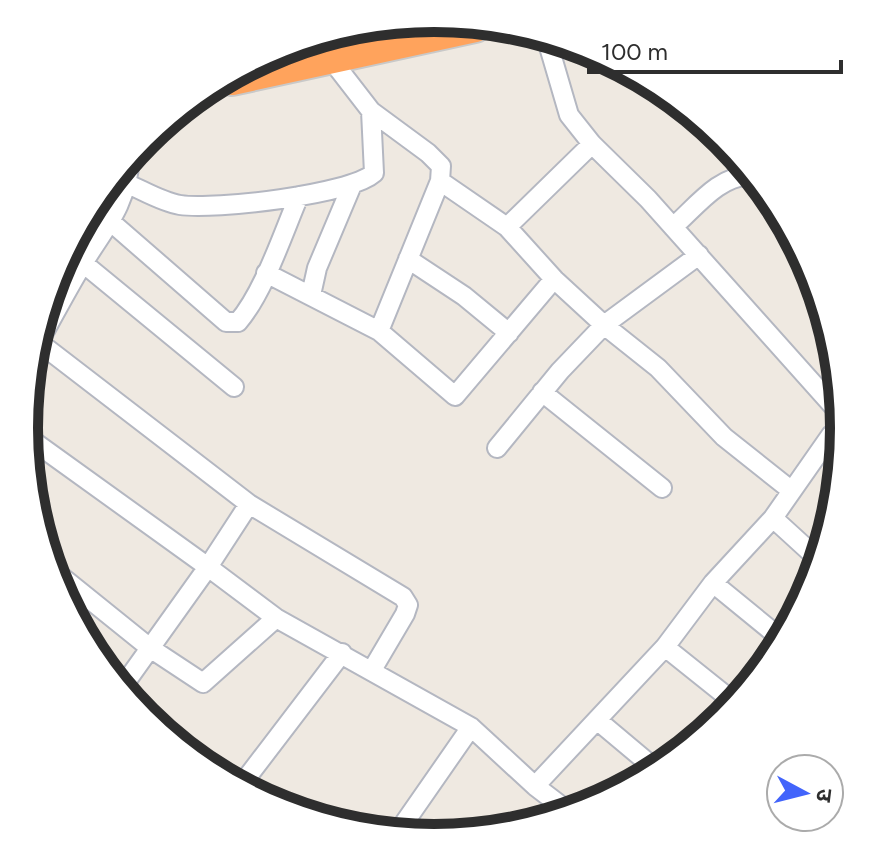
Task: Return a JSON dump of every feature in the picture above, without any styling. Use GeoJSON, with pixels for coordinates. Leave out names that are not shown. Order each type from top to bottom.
{"type":"FeatureCollection","features":[{"type":"Feature","properties":{"kind":"highway"},"geometry":{"type":"LineString","coordinates":[[258,73],[446,32]]}},
{"type":"Feature","properties":{"kind":"street"},"geometry":{"type":"LineString","coordinates":[[550,50],[569,115],[592,144],[699,255],[830,402]]}},
{"type":"Feature","properties":{"kind":"street"},"geometry":{"type":"LineString","coordinates":[[330,58],[371,111],[435,159],[443,174],[379,331]]}},
{"type":"Feature","properties":{"kind":"street"},"geometry":{"type":"LineString","coordinates":[[128,184],[176,205],[200,207],[299,196],[352,185],[374,173],[371,111]]}},
{"type":"Feature","properties":{"kind":"street"},"geometry":{"type":"LineString","coordinates":[[507,227],[592,144]]}},
{"type":"Feature","properties":{"kind":"street"},"geometry":{"type":"LineString","coordinates":[[673,227],[723,183],[740,175]]}},
{"type":"Feature","properties":{"kind":"street"},"geometry":{"type":"LineString","coordinates":[[56,310],[111,222],[129,176]]}},
{"type":"Feature","properties":{"kind":"street"},"geometry":{"type":"LineString","coordinates":[[440,181],[507,227],[554,279],[604,325],[658,368],[724,437],[792,491]]}},
{"type":"Feature","properties":{"kind":"street"},"geometry":{"type":"LineString","coordinates":[[311,295],[317,268],[352,185]]}},
{"type":"Feature","properties":{"kind":"street"},"geometry":{"type":"LineString","coordinates":[[102,212],[226,322],[238,322],[246,313],[266,273],[299,196]]}},
{"type":"Feature","properties":{"kind":"street"},"geometry":{"type":"LineString","coordinates":[[497,448],[542,392],[604,325],[699,255]]}},
{"type":"Feature","properties":{"kind":"street"},"geometry":{"type":"LineString","coordinates":[[408,259],[464,296],[509,333]]}},
{"type":"Feature","properties":{"kind":"street"},"geometry":{"type":"LineString","coordinates":[[74,263],[83,263],[234,387]]}},
{"type":"Feature","properties":{"kind":"street"},"geometry":{"type":"LineString","coordinates":[[266,273],[379,331],[455,396],[554,279]]}},
{"type":"Feature","properties":{"kind":"street"},"geometry":{"type":"LineString","coordinates":[[47,348],[249,504],[403,597],[408,605],[405,614],[372,670]]}},
{"type":"Feature","properties":{"kind":"street"},"geometry":{"type":"LineString","coordinates":[[542,392],[662,488]]}},
{"type":"Feature","properties":{"kind":"street"},"geometry":{"type":"LineString","coordinates":[[39,445],[276,618],[471,727],[559,805]]}},
{"type":"Feature","properties":{"kind":"street"},"geometry":{"type":"LineString","coordinates":[[535,786],[665,647],[713,583],[773,518],[830,448]]}},
{"type":"Feature","properties":{"kind":"street"},"geometry":{"type":"LineString","coordinates":[[128,680],[249,504]]}},
{"type":"Feature","properties":{"kind":"street"},"geometry":{"type":"LineString","coordinates":[[773,518],[811,553]]}},
{"type":"Feature","properties":{"kind":"street"},"geometry":{"type":"LineString","coordinates":[[69,583],[150,648],[203,683],[276,618]]}},
{"type":"Feature","properties":{"kind":"street"},"geometry":{"type":"LineString","coordinates":[[713,583],[774,633]]}},
{"type":"Feature","properties":{"kind":"street"},"geometry":{"type":"LineString","coordinates":[[665,647],[727,696]]}},
{"type":"Feature","properties":{"kind":"street"},"geometry":{"type":"LineString","coordinates":[[247,778],[342,653]]}},
{"type":"Feature","properties":{"kind":"street"},"geometry":{"type":"LineString","coordinates":[[597,720],[648,763]]}},
{"type":"Feature","properties":{"kind":"street"},"geometry":{"type":"LineString","coordinates":[[404,824],[471,727]]}}]}
